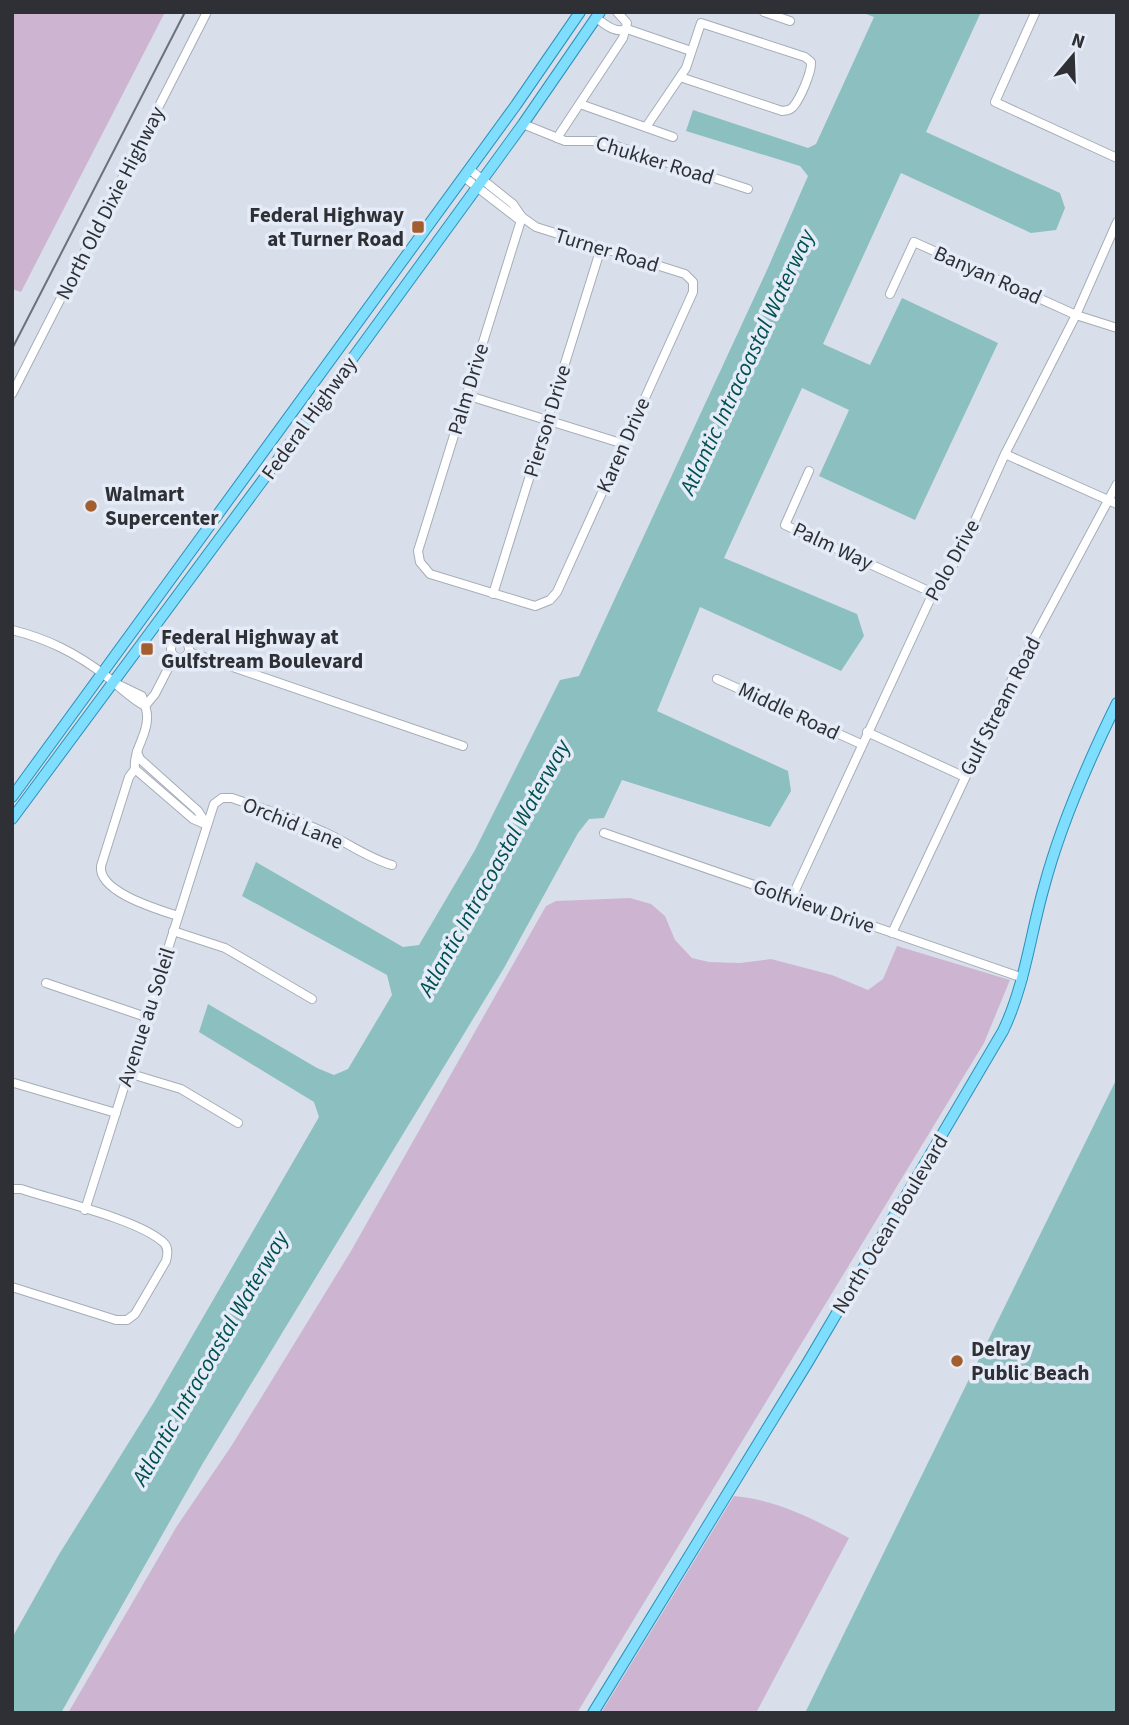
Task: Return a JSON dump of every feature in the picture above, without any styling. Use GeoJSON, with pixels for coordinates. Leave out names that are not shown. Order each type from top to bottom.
{"type":"FeatureCollection","features":[{"type":"Feature","properties":{"kind":"main road","name":"Federal Highway"},"geometry":{"type":"LineString","coordinates":[[12,797],[467,173],[580,12]]}},
{"type":"Feature","properties":{"kind":"main road","name":"Federal Highway"},"geometry":{"type":"LineString","coordinates":[[12,819],[523,124],[598,15]]}},
{"type":"Feature","properties":{"kind":"main road"},"geometry":{"type":"LineString","coordinates":[[296,434],[301,419],[350,351],[354,339],[351,330]]}},
{"type":"Feature","properties":{"kind":"main road"},"geometry":{"type":"LineString","coordinates":[[248,500],[245,495],[247,482],[275,445],[281,426]]}},
{"type":"Feature","properties":{"kind":"main road"},"geometry":{"type":"LineString","coordinates":[[229,497],[233,509],[229,526]]}},
{"type":"Feature","properties":{"kind":"main road","name":"North Ocean Boulevard"},"geometry":{"type":"LineString","coordinates":[[593,1713],[808,1362],[1003,1031],[1023,978],[1059,838],[1084,773],[1117,703]]}},
{"type":"Feature","properties":{"kind":"street","name":"North Old Dixie Highway"},"geometry":{"type":"LineString","coordinates":[[12,394],[207,12]]}},
{"type":"Feature","properties":{"kind":"street"},"geometry":{"type":"LineString","coordinates":[[557,138],[626,29],[627,23],[617,12]]}},
{"type":"Feature","properties":{"kind":"street"},"geometry":{"type":"LineString","coordinates":[[764,12],[790,21]]}},
{"type":"Feature","properties":{"kind":"street"},"geometry":{"type":"LineString","coordinates":[[1035,13],[995,102],[1117,158]]}},
{"type":"Feature","properties":{"kind":"street"},"geometry":{"type":"LineString","coordinates":[[598,15],[614,30],[626,29],[691,51]]}},
{"type":"Feature","properties":{"kind":"street"},"geometry":{"type":"LineString","coordinates":[[646,127],[685,68],[701,23],[805,57],[811,62],[811,69],[794,106],[789,110],[680,77]]}},
{"type":"Feature","properties":{"kind":"street"},"geometry":{"type":"LineString","coordinates":[[580,104],[673,137]]}},
{"type":"Feature","properties":{"kind":"street","name":"Chukker Road"},"geometry":{"type":"LineString","coordinates":[[523,124],[565,141],[601,141],[748,189]]}},
{"type":"Feature","properties":{"kind":"street","name":"Turner Road"},"geometry":{"type":"LineString","coordinates":[[467,173],[517,218],[522,217],[536,227],[685,274],[692,282]]}},
{"type":"Feature","properties":{"kind":"street","name":"Palm Drive"},"geometry":{"type":"LineString","coordinates":[[493,594],[430,574],[419,562],[419,546],[522,217]]}},
{"type":"Feature","properties":{"kind":"street","name":"Polo Drive"},"geometry":{"type":"LineString","coordinates":[[791,899],[938,582],[958,558],[1005,454],[1076,315],[1117,222]]}},
{"type":"Feature","properties":{"kind":"street","name":"Banyan Road"},"geometry":{"type":"LineString","coordinates":[[890,294],[914,242],[1076,315],[1117,328]]}},
{"type":"Feature","properties":{"kind":"street","name":"Pierson Drive"},"geometry":{"type":"LineString","coordinates":[[493,594],[601,248]]}},
{"type":"Feature","properties":{"kind":"street","name":"Karen Drive"},"geometry":{"type":"LineString","coordinates":[[493,594],[530,606],[546,603],[556,592],[693,292],[692,282]]}},
{"type":"Feature","properties":{"kind":"street"},"geometry":{"type":"LineString","coordinates":[[466,396],[624,444]]}},
{"type":"Feature","properties":{"kind":"street"},"geometry":{"type":"LineString","coordinates":[[1005,454],[1113,502]]}},
{"type":"Feature","properties":{"kind":"street","name":"Palm Way"},"geometry":{"type":"LineString","coordinates":[[809,471],[785,525],[933,593]]}},
{"type":"Feature","properties":{"kind":"street","name":"Gulf Stream Road"},"geometry":{"type":"LineString","coordinates":[[892,933],[1008,687],[1113,502],[1117,484]]}},
{"type":"Feature","properties":{"kind":"street"},"geometry":{"type":"LineString","coordinates":[[12,630],[57,644],[113,682],[142,696],[147,722],[136,750],[135,769],[129,777],[101,866],[101,876],[107,884],[147,906],[178,915]]}},
{"type":"Feature","properties":{"kind":"street"},"geometry":{"type":"LineString","coordinates":[[174,657],[170,649],[176,641],[187,643],[189,652]]}},
{"type":"Feature","properties":{"kind":"street"},"geometry":{"type":"LineString","coordinates":[[174,657],[183,658],[189,652]]}},
{"type":"Feature","properties":{"kind":"street"},"geometry":{"type":"LineString","coordinates":[[189,652],[463,746]]}},
{"type":"Feature","properties":{"kind":"street"},"geometry":{"type":"LineString","coordinates":[[145,706],[155,694],[174,657]]}},
{"type":"Feature","properties":{"kind":"street","name":"Middle Road"},"geometry":{"type":"LineString","coordinates":[[717,679],[861,744]]}},
{"type":"Feature","properties":{"kind":"street","name":"Middle Road"},"geometry":{"type":"LineString","coordinates":[[867,732],[965,777]]}},
{"type":"Feature","properties":{"kind":"street"},"geometry":{"type":"LineString","coordinates":[[136,750],[140,759],[198,811],[206,825]]}},
{"type":"Feature","properties":{"kind":"street"},"geometry":{"type":"LineString","coordinates":[[135,769],[193,819],[206,825]]}},
{"type":"Feature","properties":{"kind":"street","name":"Orchid Lane"},"geometry":{"type":"LineString","coordinates":[[206,825],[218,801],[232,798],[302,822],[392,865]]}},
{"type":"Feature","properties":{"kind":"street","name":"Avenue au Soleil"},"geometry":{"type":"LineString","coordinates":[[85,1210],[206,825]]}},
{"type":"Feature","properties":{"kind":"street","name":"Golfview Drive"},"geometry":{"type":"LineString","coordinates":[[604,833],[1023,978]]}},
{"type":"Feature","properties":{"kind":"street"},"geometry":{"type":"LineString","coordinates":[[173,931],[225,948],[312,999]]}},
{"type":"Feature","properties":{"kind":"street"},"geometry":{"type":"LineString","coordinates":[[46,983],[146,1017]]}},
{"type":"Feature","properties":{"kind":"street"},"geometry":{"type":"LineString","coordinates":[[128,1073],[181,1089],[238,1124]]}},
{"type":"Feature","properties":{"kind":"street"},"geometry":{"type":"LineString","coordinates":[[14,1083],[116,1113]]}},
{"type":"Feature","properties":{"kind":"street"},"geometry":{"type":"LineString","coordinates":[[12,1189],[21,1189],[138,1226],[164,1242],[166,1247],[166,1261],[131,1317],[116,1320],[12,1287]]}},
{"type":"Feature","properties":{"kind":"shaded area"},"geometry":{"type":"Polygon","coordinates":[[[12,12],[165,12],[21,292],[12,289],[12,12]]]}},
{"type":"Feature","properties":{"kind":"shaded area"},"geometry":{"type":"Polygon","coordinates":[[[630,898],[651,904],[665,916],[675,940],[692,958],[709,962],[740,963],[771,959],[832,975],[868,990],[883,979],[897,946],[1010,980],[984,1043],[577,1713],[68,1713],[177,1526],[232,1445],[351,1251],[546,906],[556,901],[630,898]]]}},
{"type":"Feature","properties":{"kind":"shaded area"},"geometry":{"type":"Polygon","coordinates":[[[734,1496],[779,1506],[849,1538],[756,1713],[601,1713],[734,1496]]]}},
{"type":"Feature","properties":{"kind":"water","name":"Atlantic Intracoastal Waterway"},"geometry":{"type":"Polygon","coordinates":[[[861,12],[981,12],[926,132],[1060,193],[1065,208],[1056,230],[1031,233],[901,173],[823,344],[870,365],[902,298],[998,343],[915,520],[819,476],[849,410],[802,388],[724,558],[857,614],[864,636],[841,671],[700,607],[657,711],[788,771],[791,791],[770,827],[622,780],[604,818],[589,819],[578,833],[504,968],[203,1463],[61,1713],[12,1713],[12,1638],[58,1556],[154,1402],[319,1117],[314,1102],[199,1032],[208,1004],[317,1068],[334,1075],[348,1069],[392,995],[387,975],[242,896],[256,862],[403,947],[419,945],[475,850],[560,680],[579,676],[808,176],[800,166],[686,131],[693,110],[808,148],[816,144],[874,17],[861,12]]]}},
{"type":"Feature","properties":{"kind":"water"},"geometry":{"type":"Polygon","coordinates":[[[1117,1078],[1117,1713],[805,1713],[1117,1078]]]}},
{"type":"Feature","properties":{"kind":"railway"},"geometry":{"type":"LineString","coordinates":[[12,349],[185,12]]}},
{"type":"Feature","properties":{"kind":"place","name":"Federal Highway at Turner Road"},"geometry":{"type":"Point","coordinates":[418,227]}},
{"type":"Feature","properties":{"kind":"place","name":"Walmart Supercenter"},"geometry":{"type":"Point","coordinates":[91,506]}},
{"type":"Feature","properties":{"kind":"place","name":"Federal Highway at Gulfstream Boulevard"},"geometry":{"type":"Point","coordinates":[147,649]}},
{"type":"Feature","properties":{"kind":"place","name":"Delray Public Beach"},"geometry":{"type":"Point","coordinates":[957,1361]}}]}
